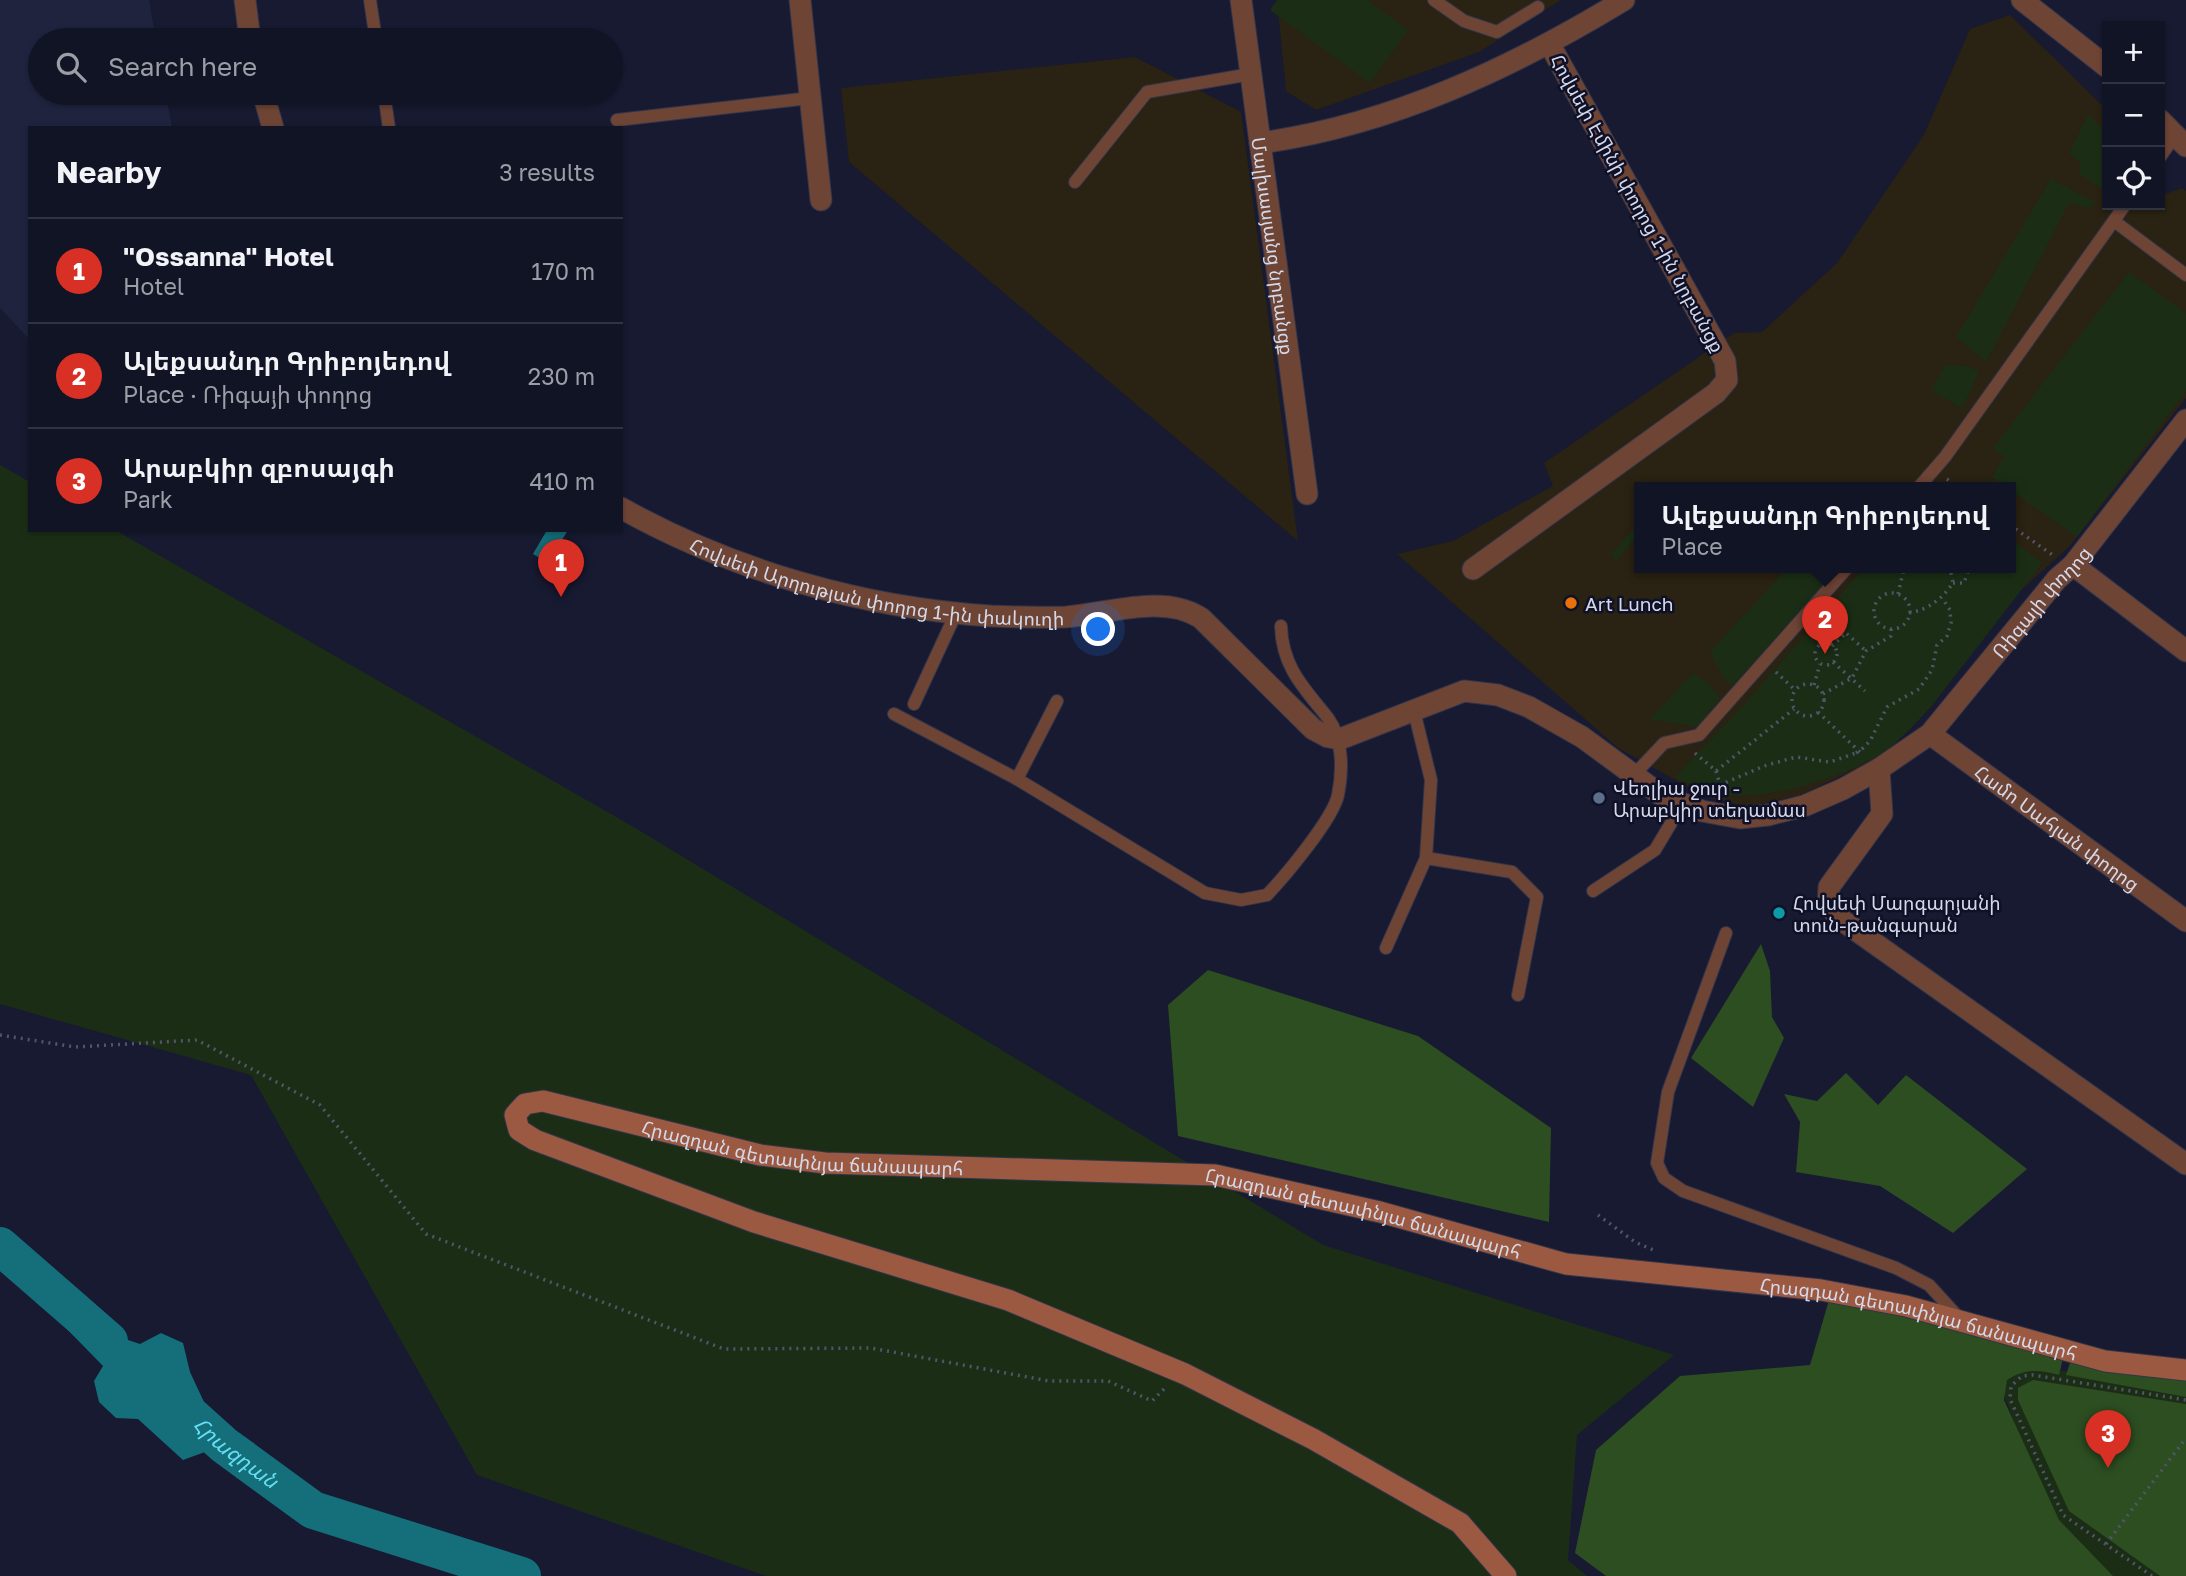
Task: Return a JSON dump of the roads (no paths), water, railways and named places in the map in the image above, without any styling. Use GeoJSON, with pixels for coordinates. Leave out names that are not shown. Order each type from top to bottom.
{"type":"FeatureCollection","features":[{"type":"Feature","properties":{"kind":"street"},"geometry":{"type":"LineString","coordinates":[[246,0],[249,28]]}},
{"type":"Feature","properties":{"kind":"street"},"geometry":{"type":"LineString","coordinates":[[800,0],[821,200]]}},
{"type":"Feature","properties":{"kind":"street","name":"Մալխասյանց նրբանցք"},"geometry":{"type":"LineString","coordinates":[[1241,0],[1307,494]]}},
{"type":"Feature","properties":{"kind":"street","name":"Հովսեփ Էմինի փողոց 1-ին նրբանցք"},"geometry":{"type":"LineString","coordinates":[[1260,143],[1345,127],[1438,95],[1550,45],[1624,0]]}},
{"type":"Feature","properties":{"kind":"street"},"geometry":{"type":"LineString","coordinates":[[2022,0],[2102,63]]}},
{"type":"Feature","properties":{"kind":"street","name":"Հովսեփ Էմինի փողոց 1-ին նրբանցք"},"geometry":{"type":"LineString","coordinates":[[1473,569],[1705,401],[1727,380],[1725,360],[1550,45]]}},
{"type":"Feature","properties":{"kind":"street"},"geometry":{"type":"LineString","coordinates":[[266,105],[272,126]]}},
{"type":"Feature","properties":{"kind":"street"},"geometry":{"type":"LineString","coordinates":[[2165,125],[2180,141]]}},
{"type":"Feature","properties":{"kind":"street","name":"Ռիգայի փողոց"},"geometry":{"type":"LineString","coordinates":[[1871,762],[1930,734],[2057,579],[2072,566],[2186,420]]}},
{"type":"Feature","properties":{"kind":"street","name":"Հովսեփ Արղության փողոց 1-ին փակուղի"},"geometry":{"type":"LineString","coordinates":[[623,509],[728,558],[819,590],[990,616],[1065,617],[1164,606],[1188,610],[1209,626],[1313,729],[1328,737],[1340,738]]}},
{"type":"Feature","properties":{"kind":"street"},"geometry":{"type":"LineString","coordinates":[[2072,566],[2186,652]]}},
{"type":"Feature","properties":{"kind":"street"},"geometry":{"type":"LineString","coordinates":[[1340,738],[1464,691],[1498,695],[1529,707],[1582,737],[1632,777],[1661,795],[1702,811],[1740,818],[1768,815],[1804,806],[1871,762],[1882,814],[1829,887],[1828,905],[1843,921],[2186,1164]]}},
{"type":"Feature","properties":{"kind":"street","name":"Համո Սահյան փողոց"},"geometry":{"type":"LineString","coordinates":[[1930,734],[2186,921]]}},
{"type":"Feature","properties":{"kind":"street","name":"Հրազդան գետափնյա ճանապարհ"},"geometry":{"type":"LineString","coordinates":[[1506,1576],[1460,1523],[1313,1439],[1185,1374],[1008,1300],[754,1223],[535,1140],[519,1130],[515,1115],[525,1104],[543,1101],[760,1155],[825,1163],[1215,1175],[1380,1212],[1566,1264],[1821,1290],[1906,1306],[2105,1361],[2186,1370]]}},
{"type":"Feature","properties":{"kind":"lane"},"geometry":{"type":"LineString","coordinates":[[374,0],[375,28]]}},
{"type":"Feature","properties":{"kind":"lane"},"geometry":{"type":"LineString","coordinates":[[1434,0],[1464,21],[1497,32],[1538,7]]}},
{"type":"Feature","properties":{"kind":"lane"},"geometry":{"type":"LineString","coordinates":[[1075,182],[1147,92],[1251,74]]}},
{"type":"Feature","properties":{"kind":"lane"},"geometry":{"type":"LineString","coordinates":[[617,120],[810,98]]}},
{"type":"Feature","properties":{"kind":"lane"},"geometry":{"type":"LineString","coordinates":[[385,105],[388,126]]}},
{"type":"Feature","properties":{"kind":"lane"},"geometry":{"type":"LineString","coordinates":[[2165,153],[2180,141]]}},
{"type":"Feature","properties":{"kind":"lane"},"geometry":{"type":"LineString","coordinates":[[1923,482],[1945,457],[2122,210]]}},
{"type":"Feature","properties":{"kind":"lane"},"geometry":{"type":"LineString","coordinates":[[2114,221],[2186,275]]}},
{"type":"Feature","properties":{"kind":"lane"},"geometry":{"type":"LineString","coordinates":[[1632,777],[1664,743],[1699,735],[1843,573]]}},
{"type":"Feature","properties":{"kind":"lane"},"geometry":{"type":"LineString","coordinates":[[914,704],[957,611]]}},
{"type":"Feature","properties":{"kind":"lane"},"geometry":{"type":"LineString","coordinates":[[894,714],[971,758],[1017,779],[1205,893],[1241,900],[1267,895],[1312,839],[1338,797],[1340,738],[1290,671],[1281,646],[1280,626]]}},
{"type":"Feature","properties":{"kind":"lane"},"geometry":{"type":"LineString","coordinates":[[1017,779],[1056,701]]}},
{"type":"Feature","properties":{"kind":"lane"},"geometry":{"type":"LineString","coordinates":[[1386,948],[1426,858],[1431,780],[1414,711]]}},
{"type":"Feature","properties":{"kind":"lane"},"geometry":{"type":"LineString","coordinates":[[1593,891],[1655,850],[1683,803]]}},
{"type":"Feature","properties":{"kind":"lane"},"geometry":{"type":"LineString","coordinates":[[1426,858],[1512,872],[1537,897],[1518,995]]}},
{"type":"Feature","properties":{"kind":"lane"},"geometry":{"type":"LineString","coordinates":[[1726,933],[1668,1092],[1657,1163],[1664,1178],[1683,1191],[1896,1268],[1929,1285],[1963,1322]]}},
{"type":"Feature","properties":{"kind":"waterway","name":"Հրազդան"},"geometry":{"type":"LineString","coordinates":[[0,1246],[109,1341]]}},
{"type":"Feature","properties":{"kind":"waterway","name":"Հրազդան"},"geometry":{"type":"LineString","coordinates":[[184,1409],[224,1445],[313,1510],[522,1576]]}},
{"type":"Feature","properties":{"kind":"place","name":"\"Ossanna\" Hotel"},"geometry":{"type":"Point","coordinates":[561,597]}},
{"type":"Feature","properties":{"kind":"place","name":"Art Lunch"},"geometry":{"type":"Point","coordinates":[1571,603]}},
{"type":"Feature","properties":{"kind":"place","name":"Ալեքսանդր Գրիբոյեդով"},"geometry":{"type":"Point","coordinates":[1825,654]}},
{"type":"Feature","properties":{"kind":"place","name":"Վեոլիա ջուր - Արաբկիր տեղամաս"},"geometry":{"type":"Point","coordinates":[1599,798]}},
{"type":"Feature","properties":{"kind":"place","name":"Հովսեփ Մարգարյանի տուն-թանգարան"},"geometry":{"type":"Point","coordinates":[1779,913]}},
{"type":"Feature","properties":{"kind":"place","name":"Արաբկիր զբոսայգի"},"geometry":{"type":"Point","coordinates":[2108,1468]}}]}
